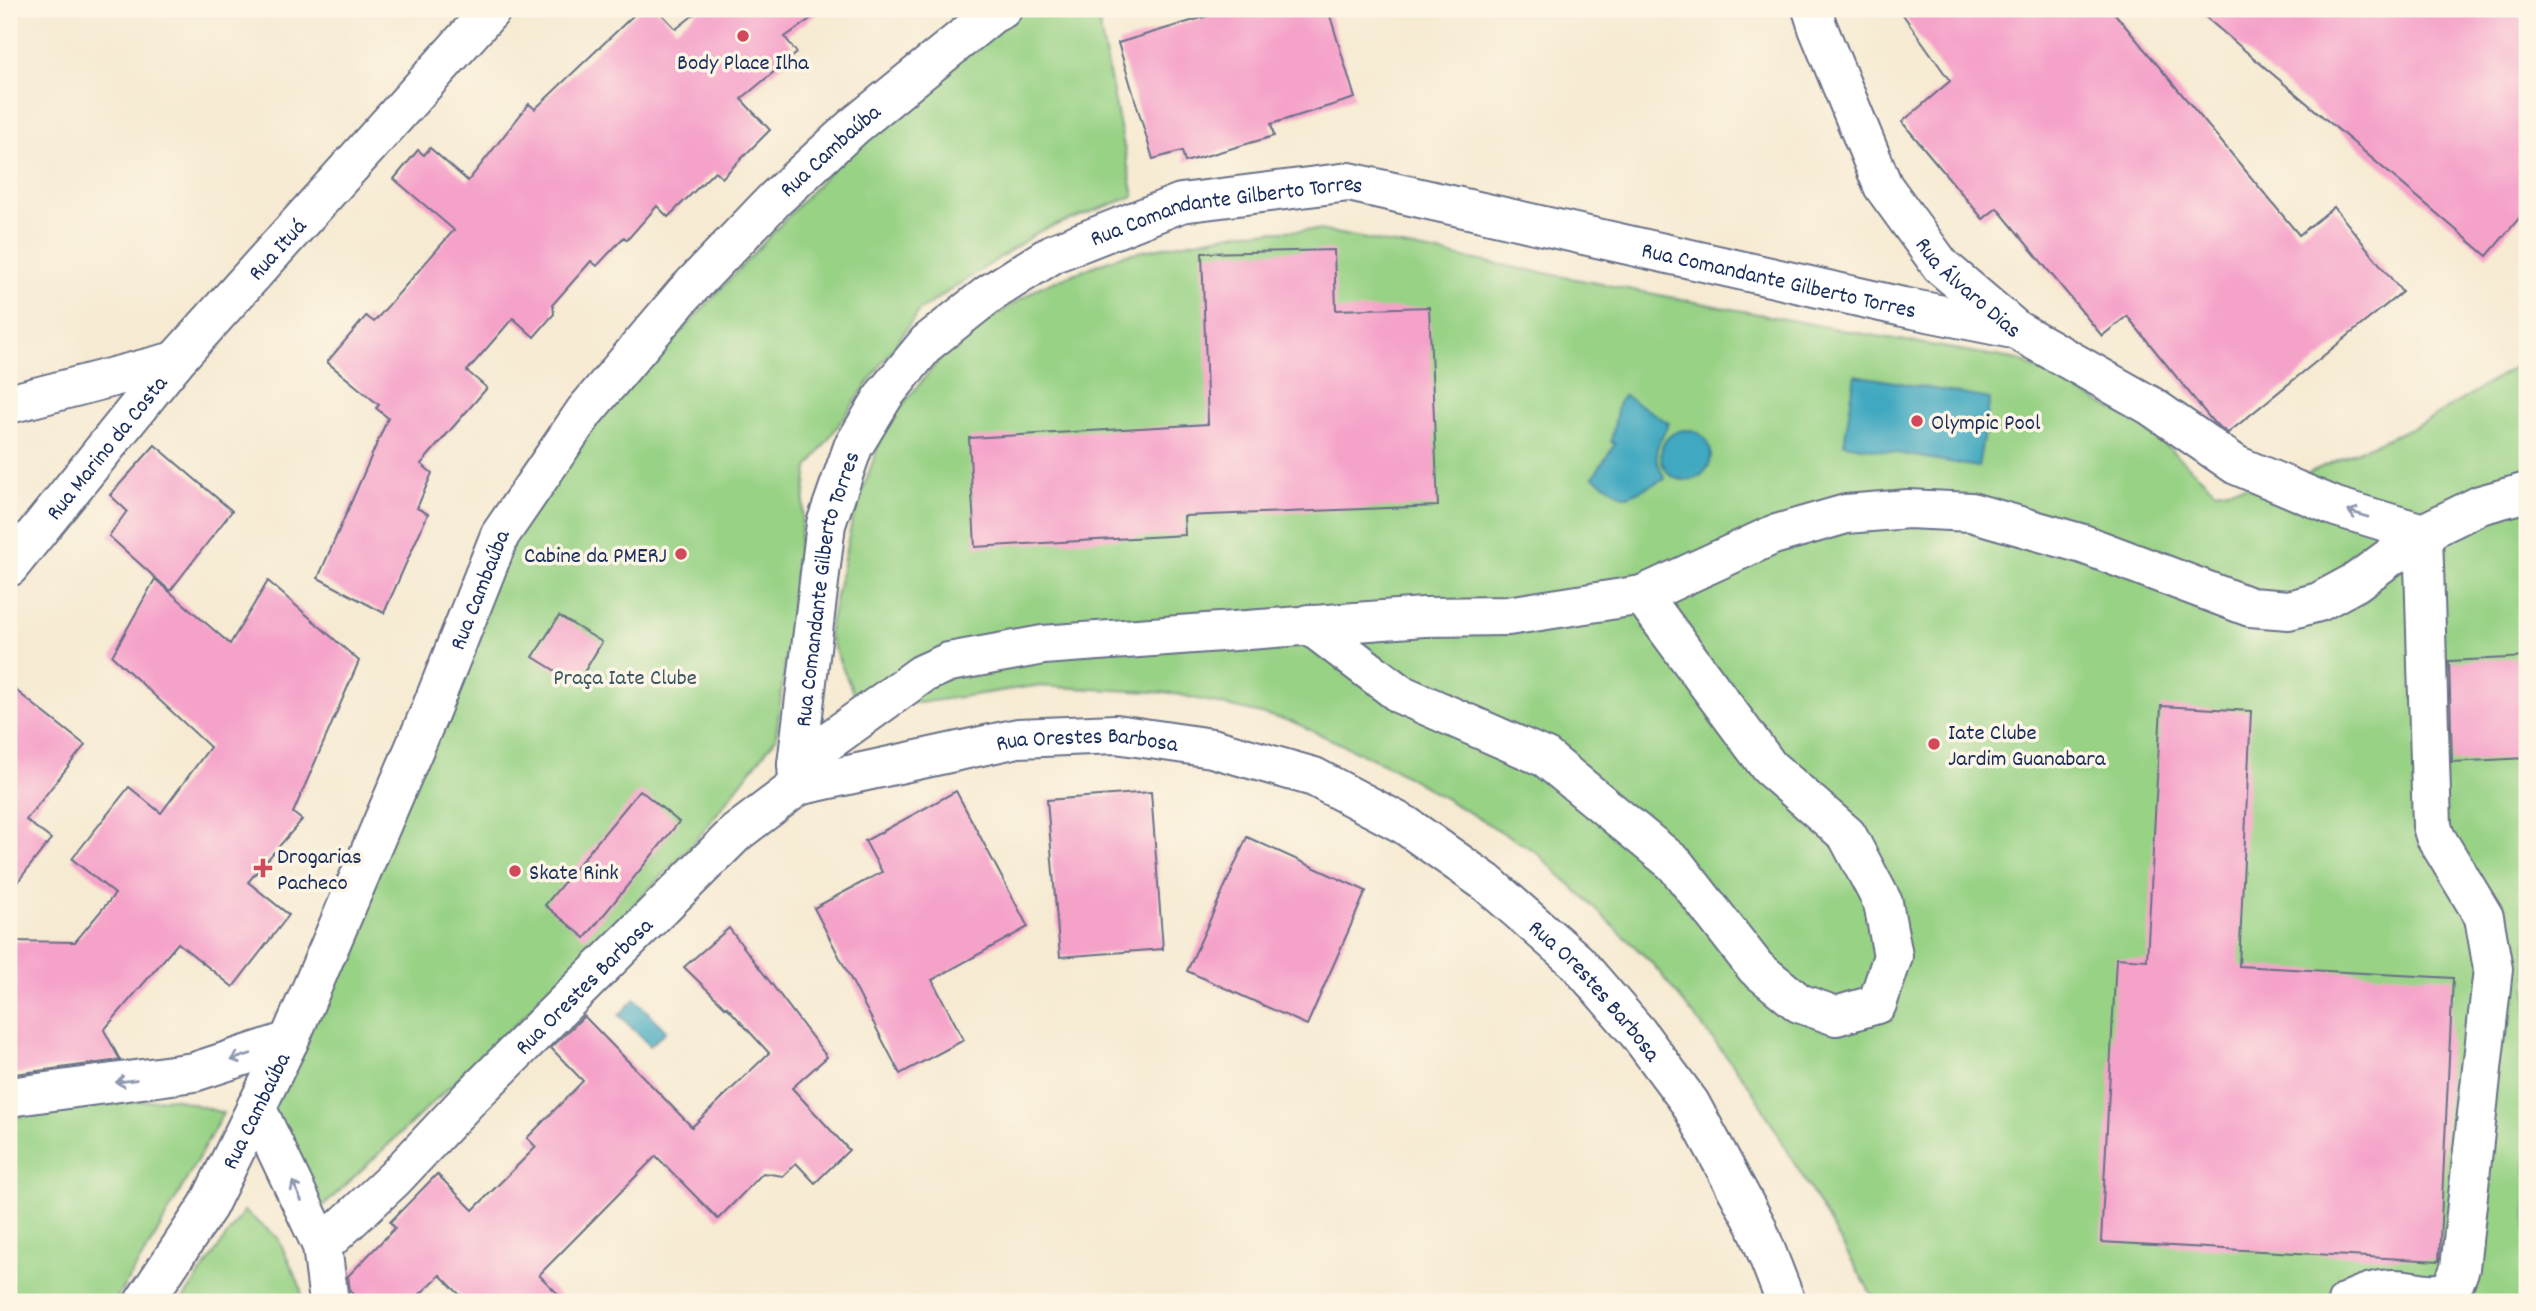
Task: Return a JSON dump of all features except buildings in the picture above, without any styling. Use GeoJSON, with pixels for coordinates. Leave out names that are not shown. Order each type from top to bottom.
{"type":"FeatureCollection","features":[{"type":"Feature","properties":{"kind":"street","name":"Rua Cambaúba"},"geometry":{"type":"LineString","coordinates":[[144,1302],[208,1206],[289,1041],[429,714],[500,534],[586,411],[693,285],[775,199],[853,127],[1002,9]]}},
{"type":"Feature","properties":{"kind":"street","name":"Rua Álvaro Dias"},"geometry":{"type":"LineString","coordinates":[[1812,9],[1883,186],[1941,266],[2016,330],[2151,406],[2236,465],[2336,507],[2423,533]]}},
{"type":"Feature","properties":{"kind":"street","name":"Rua Ituá"},"geometry":{"type":"LineString","coordinates":[[175,361],[480,16]]}},
{"type":"Feature","properties":{"kind":"street","name":"Rua Comandante Gilberto Torres"},"geometry":{"type":"LineString","coordinates":[[797,775],[826,524],[853,447],[884,394],[927,344],[989,294],[1054,253],[1181,203],[1349,182],[1889,304],[2016,330]]}},
{"type":"Feature","properties":{"kind":"street"},"geometry":{"type":"LineString","coordinates":[[9,404],[175,361]]}},
{"type":"Feature","properties":{"kind":"street","name":"Rua Marino da Costa"},"geometry":{"type":"LineString","coordinates":[[9,567],[175,361]]}},
{"type":"Feature","properties":{"kind":"street"},"geometry":{"type":"LineString","coordinates":[[797,775],[922,674],[949,662],[1043,645],[1308,624],[1424,617],[1508,616],[1642,595],[1773,535],[1846,514],[1908,509],[1971,512],[2083,544],[2250,607],[2289,610],[2319,602],[2356,582],[2423,533],[2480,505],[2527,492]]}},
{"type":"Feature","properties":{"kind":"street"},"geometry":{"type":"LineString","coordinates":[[2347,1302],[2366,1293],[2395,1289],[2436,1292],[2446,1290],[2455,1282],[2460,1268],[2493,969],[2484,917],[2441,846],[2432,826],[2423,533]]}},
{"type":"Feature","properties":{"kind":"street"},"geometry":{"type":"LineString","coordinates":[[1308,624],[1399,694],[1546,758],[1675,864],[1756,968],[1800,1003],[1836,1016],[1877,1004],[1893,956],[1883,903],[1847,835],[1769,767],[1642,595]]}},
{"type":"Feature","properties":{"kind":"street","name":"Rua Orestes Barbosa"},"geometry":{"type":"LineString","coordinates":[[322,1246],[394,1179],[470,1098],[797,775],[1018,738],[1116,734],[1212,748],[1314,777],[1405,825],[1487,883],[1576,961],[1638,1033],[1690,1103],[1756,1225],[1786,1302]]}},
{"type":"Feature","properties":{"kind":"street"},"geometry":{"type":"LineString","coordinates":[[9,1097],[194,1072],[289,1041]]}},
{"type":"Feature","properties":{"kind":"street"},"geometry":{"type":"LineString","coordinates":[[194,1072],[256,1107],[322,1246],[329,1302]]}},
{"type":"Feature","properties":{"kind":"green space","name":"Praça Iate Clube"},"geometry":{"type":"Polygon","coordinates":[[[1022,9],[1096,9],[1134,196],[1040,231],[919,311],[808,468],[776,738],[693,844],[519,1021],[315,1214],[269,1114],[510,544],[593,427],[880,117],[1022,9]]]}},
{"type":"Feature","properties":{"kind":"green space","name":"Iate Clube Jardim Guanabara"},"geometry":{"type":"Polygon","coordinates":[[[1319,230],[1853,332],[2019,360],[2143,425],[2216,491],[2299,477],[2429,420],[2527,359],[2527,1302],[1876,1302],[1749,1085],[1652,963],[1536,852],[1391,767],[1291,721],[1172,693],[1035,686],[919,703],[855,697],[828,634],[853,517],[886,425],[953,343],[1040,287],[1122,255],[1243,232],[1319,230]]]}},
{"type":"Feature","properties":{"kind":"green space"},"geometry":{"type":"Polygon","coordinates":[[[173,1098],[223,1113],[156,1235],[114,1302],[9,1302],[9,1122],[28,1113],[173,1098]]]}},
{"type":"Feature","properties":{"kind":"green space"},"geometry":{"type":"Polygon","coordinates":[[[244,1211],[278,1238],[301,1288],[301,1302],[181,1302],[244,1211]]]}},
{"type":"Feature","properties":{"kind":"water","name":"Olympic Pool"},"geometry":{"type":"Polygon","coordinates":[[[1855,375],[1990,399],[1978,467],[1844,444],[1855,375]]]}},
{"type":"Feature","properties":{"kind":"water"},"geometry":{"type":"Polygon","coordinates":[[[1624,395],[1669,423],[1656,451],[1665,479],[1628,496],[1593,477],[1615,444],[1611,442],[1619,401],[1624,395]]]}},
{"type":"Feature","properties":{"kind":"water"},"geometry":{"type":"Polygon","coordinates":[[[1686,430],[1703,438],[1711,455],[1703,472],[1686,480],[1669,472],[1661,455],[1669,438],[1686,430]]]}},
{"type":"Feature","properties":{"kind":"water"},"geometry":{"type":"Polygon","coordinates":[[[635,999],[666,1031],[650,1046],[619,1015],[635,999]]]}},
{"type":"Feature","properties":{"kind":"place","name":"Body Place Ilha"},"geometry":{"type":"Point","coordinates":[743,36]}},
{"type":"Feature","properties":{"kind":"place","name":"Olympic Pool"},"geometry":{"type":"Point","coordinates":[1917,421]}},
{"type":"Feature","properties":{"kind":"place","name":"Cabine da PMERJ"},"geometry":{"type":"Point","coordinates":[681,554]}},
{"type":"Feature","properties":{"kind":"place","name":"Iate Clube Jardim Guanabara"},"geometry":{"type":"Point","coordinates":[1934,744]}},
{"type":"Feature","properties":{"kind":"place","name":"Drogarias Pacheco"},"geometry":{"type":"Point","coordinates":[263,868]}},
{"type":"Feature","properties":{"kind":"place","name":"Skate Rink"},"geometry":{"type":"Point","coordinates":[515,871]}}]}
